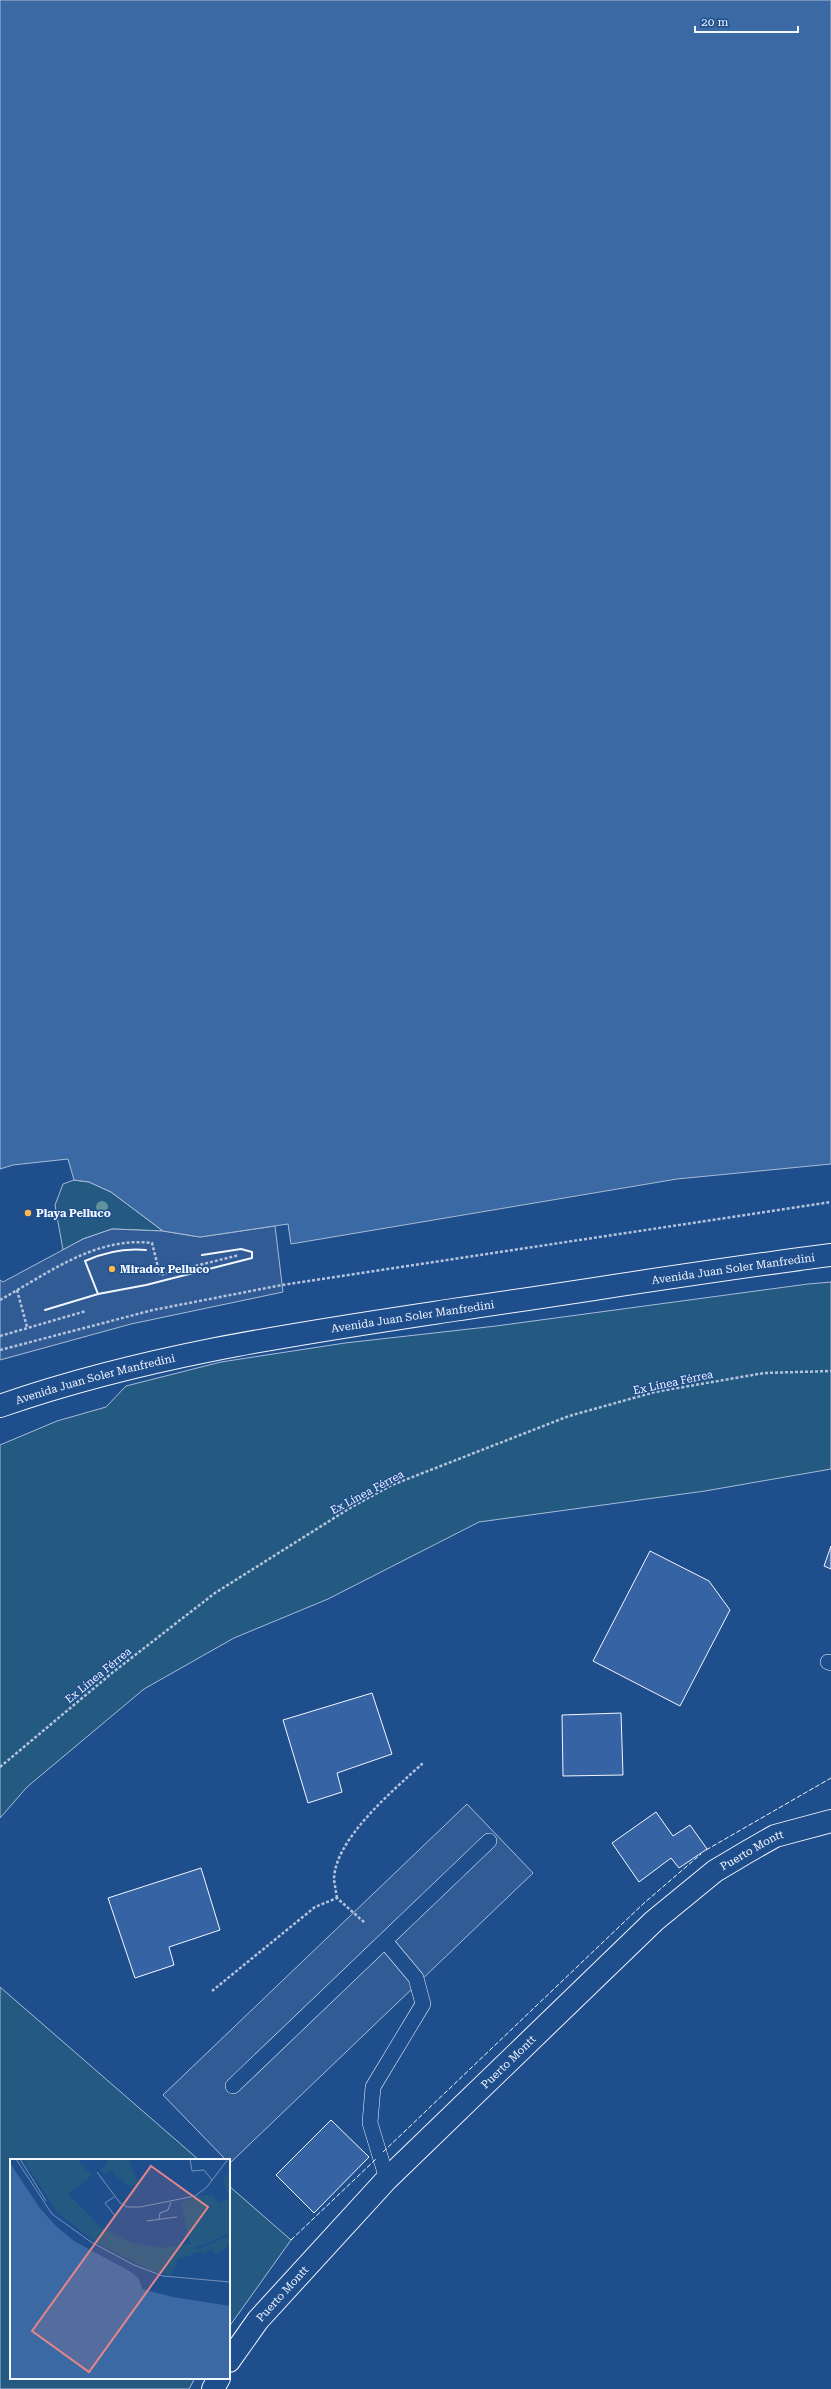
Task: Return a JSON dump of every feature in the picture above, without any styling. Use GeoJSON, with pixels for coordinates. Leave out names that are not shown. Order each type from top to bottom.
{"type":"FeatureCollection","features":[{"type":"Feature","properties":{"kind":"main road","name":"Avenida Juan Soler Manfredini"},"geometry":{"type":"LineString","coordinates":[[0,1406],[103,1375],[221,1348],[299,1333],[657,1278],[831,1255]]}},
{"type":"Feature","properties":{"kind":"main road","name":"Puerto Montt"},"geometry":{"type":"LineString","coordinates":[[230,2360],[258,2320],[387,2179],[654,1921],[715,1871],[775,1836],[831,1821]]}},
{"type":"Feature","properties":{"kind":"main road"},"geometry":{"type":"LineString","coordinates":[[213,2389],[218,2379]]}},
{"type":"Feature","properties":{"kind":"lane"},"geometry":{"type":"LineString","coordinates":[[233,2086],[489,1841]]}},
{"type":"Feature","properties":{"kind":"lane"},"geometry":{"type":"LineString","coordinates":[[385,1941],[416,1978],[422,2004],[373,2087],[370,2123],[387,2179]]}},
{"type":"Feature","properties":{"kind":"path"},"geometry":{"type":"LineString","coordinates":[[0,1350],[153,1310],[282,1284],[831,1202]]}},
{"type":"Feature","properties":{"kind":"path"},"geometry":{"type":"LineString","coordinates":[[0,1300],[90,1251],[110,1244],[134,1241],[152,1243],[160,1275],[239,1255]]}},
{"type":"Feature","properties":{"kind":"path"},"geometry":{"type":"LineString","coordinates":[[17,1290],[27,1327]]}},
{"type":"Feature","properties":{"kind":"path"},"geometry":{"type":"LineString","coordinates":[[0,1336],[86,1311]]}},
{"type":"Feature","properties":{"kind":"path","name":"Ex Línea Férrea"},"geometry":{"type":"LineString","coordinates":[[0,1767],[112,1673],[215,1593],[350,1508],[392,1485],[569,1416],[655,1392],[764,1373],[831,1371]]}},
{"type":"Feature","properties":{"kind":"path"},"geometry":{"type":"LineString","coordinates":[[385,1941],[337,1898],[334,1879],[340,1855],[357,1829],[423,1763]]}},
{"type":"Feature","properties":{"kind":"path"},"geometry":{"type":"LineString","coordinates":[[212,1990],[314,1907],[337,1898]]}},
{"type":"Feature","properties":{"kind":"shaded area"},"geometry":{"type":"Polygon","coordinates":[[[0,0],[831,0],[831,1164],[677,1179],[291,1244],[288,1224],[200,1237],[163,1231],[111,1192],[89,1182],[74,1180],[68,1159],[13,1165],[0,1169],[0,0]]]}},
{"type":"Feature","properties":{"kind":"shaded area"},"geometry":{"type":"Polygon","coordinates":[[[74,1180],[89,1182],[111,1192],[163,1231],[112,1229],[83,1239],[63,1250],[55,1205],[63,1184],[74,1180]]]}},
{"type":"Feature","properties":{"kind":"shaded area"},"geometry":{"type":"Polygon","coordinates":[[[275,1226],[283,1292],[131,1324],[0,1360],[0,1280],[3,1282],[83,1239],[112,1229],[163,1231],[200,1237],[275,1226]]]}},
{"type":"Feature","properties":{"kind":"shaded area"},"geometry":{"type":"Polygon","coordinates":[[[831,1282],[831,1469],[705,1491],[479,1522],[328,1599],[234,1638],[144,1689],[27,1787],[0,1818],[0,1445],[57,1421],[106,1407],[126,1386],[221,1362],[345,1343],[496,1326],[831,1282]]]}},
{"type":"Feature","properties":{"kind":"shaded area"},"geometry":{"type":"Polygon","coordinates":[[[467,1804],[533,1873],[230,2163],[230,2159],[225,2159],[163,2095],[467,1804]]]}},
{"type":"Feature","properties":{"kind":"shaded area"},"geometry":{"type":"Polygon","coordinates":[[[0,1987],[198,2159],[10,2159],[10,2379],[194,2379],[189,2389],[0,2389],[0,1987]]]}},
{"type":"Feature","properties":{"kind":"shaded area"},"geometry":{"type":"Polygon","coordinates":[[[230,2187],[291,2240],[230,2326],[230,2187]]]}},
{"type":"Feature","properties":{"kind":"building"},"geometry":{"type":"Polygon","coordinates":[[[831,1546],[831,1569],[824,1566],[831,1546]]]}},
{"type":"Feature","properties":{"kind":"building"},"geometry":{"type":"Polygon","coordinates":[[[650,1551],[709,1581],[730,1610],[680,1706],[593,1661],[650,1551]]]}},
{"type":"Feature","properties":{"kind":"building"},"geometry":{"type":"Polygon","coordinates":[[[372,1693],[392,1754],[337,1773],[342,1792],[308,1803],[283,1720],[372,1693]]]}},
{"type":"Feature","properties":{"kind":"building"},"geometry":{"type":"Polygon","coordinates":[[[621,1713],[623,1775],[563,1776],[562,1715],[621,1713]]]}},
{"type":"Feature","properties":{"kind":"building"},"geometry":{"type":"Polygon","coordinates":[[[656,1812],[673,1836],[690,1825],[707,1849],[679,1868],[671,1858],[639,1882],[612,1843],[656,1812]]]}},
{"type":"Feature","properties":{"kind":"building"},"geometry":{"type":"Polygon","coordinates":[[[201,1868],[220,1930],[169,1947],[174,1965],[135,1978],[108,1898],[201,1868]]]}},
{"type":"Feature","properties":{"kind":"building"},"geometry":{"type":"Polygon","coordinates":[[[331,2120],[369,2157],[314,2213],[276,2175],[331,2120]]]}},
{"type":"Feature","properties":{"kind":"fence"},"geometry":{"type":"LineString","coordinates":[[706,1850],[831,1778]]}},
{"type":"Feature","properties":{"kind":"fence"},"geometry":{"type":"LineString","coordinates":[[383,2152],[643,1904],[701,1854]]}},
{"type":"Feature","properties":{"kind":"fence"},"geometry":{"type":"LineString","coordinates":[[291,2240],[376,2159]]}},
{"type":"Feature","properties":{"kind":"wall"},"geometry":{"type":"LineString","coordinates":[[45,1310],[98,1294],[146,1285],[252,1258],[252,1252],[241,1249],[202,1255]]}},
{"type":"Feature","properties":{"kind":"wall"},"geometry":{"type":"LineString","coordinates":[[98,1294],[85,1261],[115,1251],[146,1250]]}},
{"type":"Feature","properties":{"kind":"place","name":"Playa Pelluco"},"geometry":{"type":"Point","coordinates":[28,1213]}},
{"type":"Feature","properties":{"kind":"place","name":"Mirador Pelluco"},"geometry":{"type":"Point","coordinates":[112,1269]}}]}
